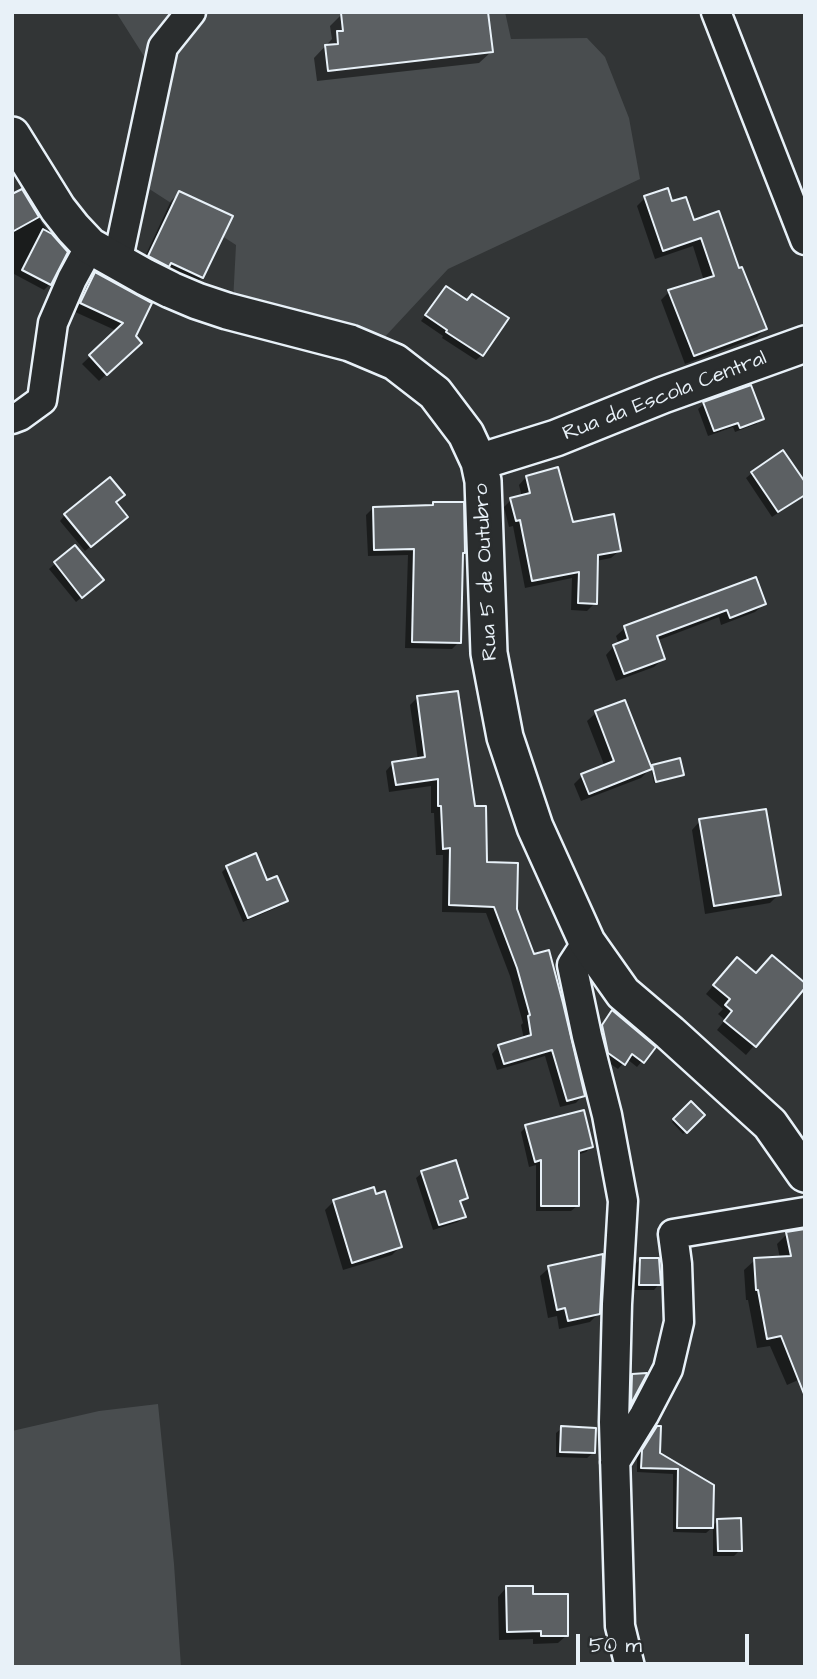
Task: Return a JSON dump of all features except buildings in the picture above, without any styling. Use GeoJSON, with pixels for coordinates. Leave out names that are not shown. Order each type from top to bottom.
{"type":"FeatureCollection","features":[{"type":"Feature","properties":{"kind":"street"},"geometry":{"type":"LineString","coordinates":[[12,419],[42,400],[53,323],[72,279],[104,254],[163,47],[191,12]]}},
{"type":"Feature","properties":{"kind":"street"},"geometry":{"type":"LineString","coordinates":[[716,12],[805,240]]}},
{"type":"Feature","properties":{"kind":"street","name":"Rua 5 de Outubro"},"geometry":{"type":"LineString","coordinates":[[12,135],[58,209],[73,228],[104,254],[197,301],[350,343],[395,362],[435,393],[472,448],[483,481],[489,653],[505,737],[535,827],[587,942],[623,993],[770,1124],[805,1174]]}},
{"type":"Feature","properties":{"kind":"street","name":"Rua da Escola Central"},"geometry":{"type":"LineString","coordinates":[[472,448],[524,448],[805,344]]}},
{"type":"Feature","properties":{"kind":"street"},"geometry":{"type":"LineString","coordinates":[[587,942],[572,965],[607,1115],[623,1201],[614,1422],[620,1626],[631,1667]]}},
{"type":"Feature","properties":{"kind":"street"},"geometry":{"type":"LineString","coordinates":[[615,1462],[668,1369],[679,1322],[673,1234],[805,1212]]}},
{"type":"Feature","properties":{"kind":"shaded area"},"geometry":{"type":"Polygon","coordinates":[[[116,12],[505,12],[511,39],[587,38],[605,57],[629,118],[640,179],[448,269],[381,341],[233,302],[236,245],[137,181],[147,61],[116,12]]]}},
{"type":"Feature","properties":{"kind":"shaded area"},"geometry":{"type":"Polygon","coordinates":[[[158,1404],[181,1667],[12,1667],[12,1431],[99,1411],[158,1404]]]}}]}
